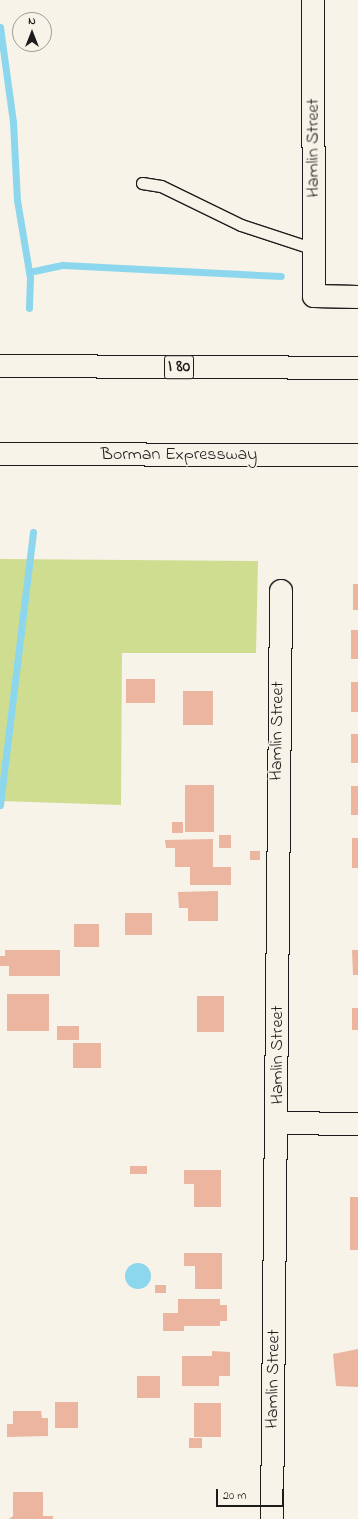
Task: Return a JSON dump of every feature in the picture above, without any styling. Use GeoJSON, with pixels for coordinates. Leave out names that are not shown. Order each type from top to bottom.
{"type":"FeatureCollection","features":[{"type":"Feature","properties":{"kind":"main road","name":"Hamlin Street"},"geometry":{"type":"LineString","coordinates":[[313,0],[314,296],[358,297]]}},
{"type":"Feature","properties":{"kind":"main road","name":"I 80"},"geometry":{"type":"LineString","coordinates":[[0,366],[358,368]]}},
{"type":"Feature","properties":{"kind":"main road","name":"Borman Expressway"},"geometry":{"type":"LineString","coordinates":[[0,454],[358,455]]}},
{"type":"Feature","properties":{"kind":"main road","name":"Hamlin Street"},"geometry":{"type":"LineString","coordinates":[[272,1519],[278,1124],[277,831],[281,591]]}},
{"type":"Feature","properties":{"kind":"main road"},"geometry":{"type":"LineString","coordinates":[[278,1124],[358,1124]]}},
{"type":"Feature","properties":{"kind":"lane"},"geometry":{"type":"LineString","coordinates":[[142,183],[161,186],[241,226],[314,249]]}},
{"type":"Feature","properties":{"kind":"green space"},"geometry":{"type":"Polygon","coordinates":[[[0,559],[258,561],[256,653],[122,653],[121,805],[0,801],[0,559]]]}},
{"type":"Feature","properties":{"kind":"water"},"geometry":{"type":"Polygon","coordinates":[[[138,1263],[147,1267],[151,1276],[147,1285],[138,1289],[129,1285],[125,1276],[129,1267],[138,1263]]]}},
{"type":"Feature","properties":{"kind":"building"},"geometry":{"type":"Polygon","coordinates":[[[353,584],[358,584],[358,610],[353,610],[353,584]]]}},
{"type":"Feature","properties":{"kind":"building"},"geometry":{"type":"Polygon","coordinates":[[[351,630],[358,630],[358,659],[351,659],[351,630]]]}},
{"type":"Feature","properties":{"kind":"building"},"geometry":{"type":"Polygon","coordinates":[[[126,679],[155,679],[155,703],[126,703],[126,679]]]}},
{"type":"Feature","properties":{"kind":"building"},"geometry":{"type":"Polygon","coordinates":[[[351,682],[358,682],[358,712],[351,712],[351,682]]]}},
{"type":"Feature","properties":{"kind":"building"},"geometry":{"type":"Polygon","coordinates":[[[183,691],[213,691],[213,725],[183,725],[183,691]]]}},
{"type":"Feature","properties":{"kind":"building"},"geometry":{"type":"Polygon","coordinates":[[[351,734],[358,734],[358,763],[351,763],[351,734]]]}},
{"type":"Feature","properties":{"kind":"building"},"geometry":{"type":"Polygon","coordinates":[[[185,785],[214,785],[214,832],[185,832],[185,785]]]}},
{"type":"Feature","properties":{"kind":"building"},"geometry":{"type":"Polygon","coordinates":[[[351,786],[358,786],[358,815],[351,815],[351,786]]]}},
{"type":"Feature","properties":{"kind":"building"},"geometry":{"type":"Polygon","coordinates":[[[172,822],[183,822],[183,833],[172,833],[172,822]]]}},
{"type":"Feature","properties":{"kind":"building"},"geometry":{"type":"Polygon","coordinates":[[[219,835],[231,835],[231,848],[219,848],[219,835]]]}},
{"type":"Feature","properties":{"kind":"building"},"geometry":{"type":"Polygon","coordinates":[[[352,838],[358,838],[358,868],[352,868],[352,838]]]}},
{"type":"Feature","properties":{"kind":"building"},"geometry":{"type":"Polygon","coordinates":[[[213,839],[213,867],[231,867],[231,885],[190,885],[190,867],[175,867],[175,848],[166,848],[165,840],[213,839]]]}},
{"type":"Feature","properties":{"kind":"building"},"geometry":{"type":"Polygon","coordinates":[[[250,851],[260,851],[260,860],[250,860],[250,851]]]}},
{"type":"Feature","properties":{"kind":"building"},"geometry":{"type":"Polygon","coordinates":[[[218,891],[218,921],[188,921],[188,908],[179,908],[178,892],[218,891]]]}},
{"type":"Feature","properties":{"kind":"building"},"geometry":{"type":"Polygon","coordinates":[[[125,913],[152,913],[152,935],[125,935],[125,913]]]}},
{"type":"Feature","properties":{"kind":"building"},"geometry":{"type":"Polygon","coordinates":[[[74,924],[99,924],[99,947],[74,947],[74,924]]]}},
{"type":"Feature","properties":{"kind":"building"},"geometry":{"type":"Polygon","coordinates":[[[5,950],[60,950],[60,976],[9,976],[9,966],[0,966],[0,956],[5,956],[5,950]]]}},
{"type":"Feature","properties":{"kind":"building"},"geometry":{"type":"Polygon","coordinates":[[[352,950],[358,950],[358,975],[353,975],[352,950]]]}},
{"type":"Feature","properties":{"kind":"building"},"geometry":{"type":"Polygon","coordinates":[[[7,994],[49,994],[49,1031],[7,1031],[7,994]]]}},
{"type":"Feature","properties":{"kind":"building"},"geometry":{"type":"Polygon","coordinates":[[[197,996],[224,996],[224,1032],[197,1032],[197,996]]]}},
{"type":"Feature","properties":{"kind":"building"},"geometry":{"type":"Polygon","coordinates":[[[352,1008],[358,1008],[358,1030],[352,1030],[352,1008]]]}},
{"type":"Feature","properties":{"kind":"building"},"geometry":{"type":"Polygon","coordinates":[[[57,1026],[79,1026],[79,1040],[57,1040],[57,1026]]]}},
{"type":"Feature","properties":{"kind":"building"},"geometry":{"type":"Polygon","coordinates":[[[73,1043],[101,1043],[101,1068],[73,1068],[73,1043]]]}},
{"type":"Feature","properties":{"kind":"building"},"geometry":{"type":"Polygon","coordinates":[[[130,1166],[147,1166],[147,1174],[130,1174],[130,1166]]]}},
{"type":"Feature","properties":{"kind":"building"},"geometry":{"type":"Polygon","coordinates":[[[184,1170],[221,1170],[221,1207],[194,1207],[194,1184],[184,1184],[184,1170]]]}},
{"type":"Feature","properties":{"kind":"building"},"geometry":{"type":"Polygon","coordinates":[[[350,1197],[358,1197],[358,1250],[350,1250],[350,1197]]]}},
{"type":"Feature","properties":{"kind":"building"},"geometry":{"type":"Polygon","coordinates":[[[184,1253],[222,1253],[222,1289],[195,1289],[195,1266],[184,1266],[184,1253]]]}},
{"type":"Feature","properties":{"kind":"building"},"geometry":{"type":"Polygon","coordinates":[[[155,1285],[166,1285],[166,1293],[155,1293],[155,1285]]]}},
{"type":"Feature","properties":{"kind":"building"},"geometry":{"type":"Polygon","coordinates":[[[178,1299],[220,1299],[220,1305],[227,1305],[227,1321],[220,1321],[220,1326],[184,1326],[184,1331],[163,1331],[163,1313],[178,1313],[178,1299]]]}},
{"type":"Feature","properties":{"kind":"building"},"geometry":{"type":"Polygon","coordinates":[[[358,1349],[358,1387],[336,1386],[333,1354],[358,1349]]]}},
{"type":"Feature","properties":{"kind":"building"},"geometry":{"type":"Polygon","coordinates":[[[212,1351],[230,1352],[230,1376],[219,1376],[219,1386],[182,1386],[182,1356],[212,1356],[212,1351]]]}},
{"type":"Feature","properties":{"kind":"building"},"geometry":{"type":"Polygon","coordinates":[[[137,1376],[160,1376],[160,1398],[137,1398],[137,1376]]]}},
{"type":"Feature","properties":{"kind":"building"},"geometry":{"type":"Polygon","coordinates":[[[55,1402],[78,1402],[78,1428],[55,1428],[55,1402]]]}},
{"type":"Feature","properties":{"kind":"building"},"geometry":{"type":"Polygon","coordinates":[[[194,1403],[221,1403],[221,1437],[194,1437],[194,1403]]]}},
{"type":"Feature","properties":{"kind":"building"},"geometry":{"type":"Polygon","coordinates":[[[13,1411],[41,1411],[42,1418],[48,1418],[48,1436],[7,1437],[7,1424],[13,1424],[13,1411]]]}},
{"type":"Feature","properties":{"kind":"building"},"geometry":{"type":"Polygon","coordinates":[[[189,1438],[202,1438],[202,1448],[189,1448],[189,1438]]]}},
{"type":"Feature","properties":{"kind":"building"},"geometry":{"type":"Polygon","coordinates":[[[13,1492],[43,1492],[43,1516],[53,1516],[53,1519],[9,1519],[13,1516],[13,1492]]]}},
{"type":"Feature","properties":{"kind":"waterway"},"geometry":{"type":"LineString","coordinates":[[0,27],[13,122],[17,200],[30,278],[29,308]]}},
{"type":"Feature","properties":{"kind":"waterway"},"geometry":{"type":"LineString","coordinates":[[29,272],[63,265],[281,276]]}},
{"type":"Feature","properties":{"kind":"waterway"},"geometry":{"type":"LineString","coordinates":[[0,805],[33,532]]}}]}
